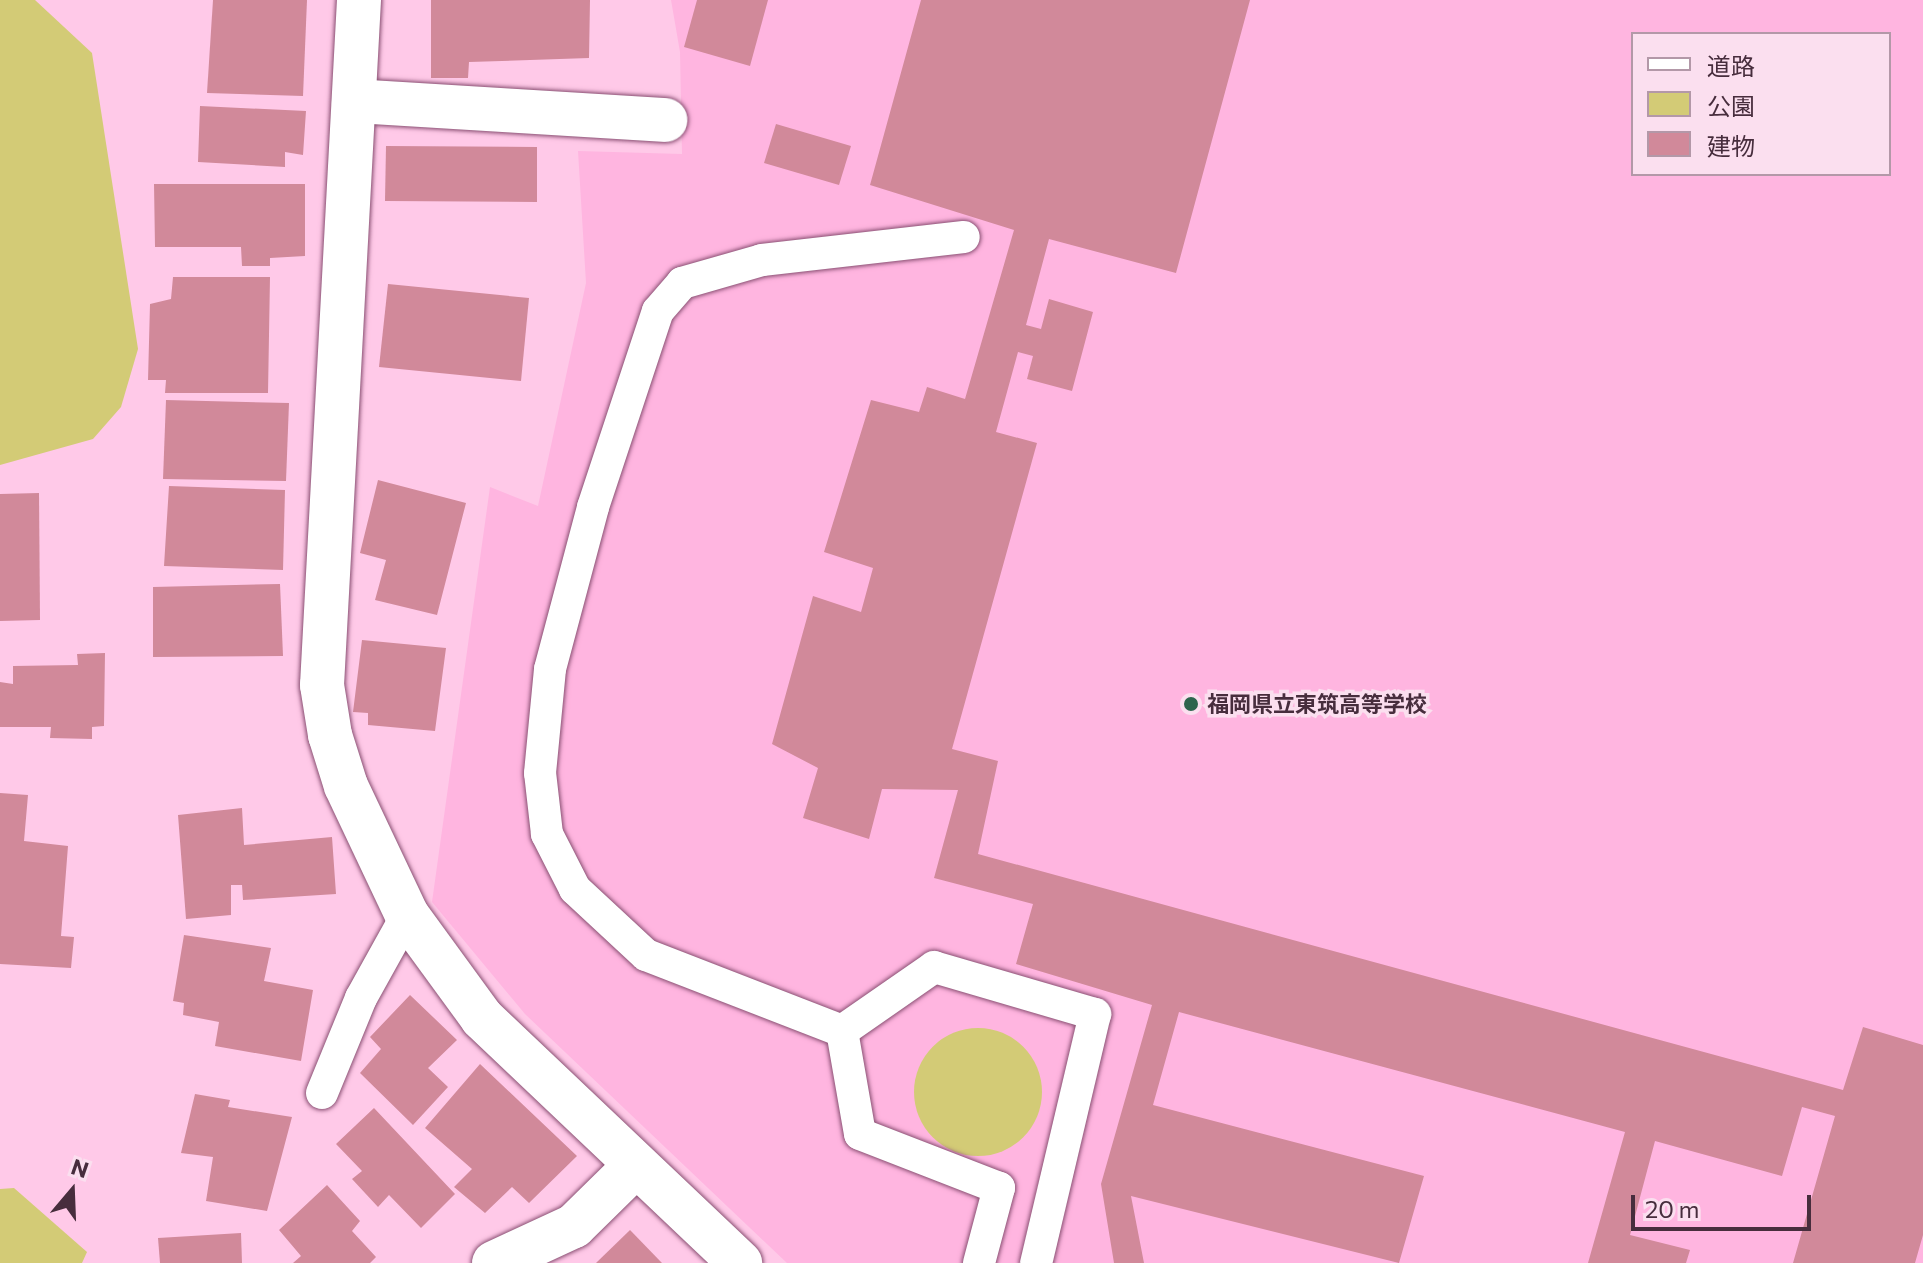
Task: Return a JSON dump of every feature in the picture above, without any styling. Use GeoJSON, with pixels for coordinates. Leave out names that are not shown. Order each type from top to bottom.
{"type":"FeatureCollection","features":[{"type":"Feature","properties":{"kind":"street"},"geometry":{"type":"LineString","coordinates":[[359,0],[322,685],[330,735],[346,786],[407,915],[482,1018],[740,1263]]}},
{"type":"Feature","properties":{"kind":"street"},"geometry":{"type":"LineString","coordinates":[[354,101],[665,120]]}},
{"type":"Feature","properties":{"kind":"street"},"geometry":{"type":"LineString","coordinates":[[494,1263],[574,1226],[635,1166]]}},
{"type":"Feature","properties":{"kind":"lane"},"geometry":{"type":"LineString","coordinates":[[842,1031],[646,955],[575,889],[547,834],[540,773],[550,669],[593,507],[658,311],[682,283],[762,260],[964,237]]}},
{"type":"Feature","properties":{"kind":"lane"},"geometry":{"type":"LineString","coordinates":[[322,1093],[361,998],[407,915]]}},
{"type":"Feature","properties":{"kind":"lane"},"geometry":{"type":"LineString","coordinates":[[842,1031],[934,967],[1095,1014],[1036,1263]]}},
{"type":"Feature","properties":{"kind":"lane"},"geometry":{"type":"LineString","coordinates":[[842,1031],[860,1134],[999,1188],[979,1263]]}},
{"type":"Feature","properties":{"kind":"shaded area","name":"福岡県立東筑高等学校"},"geometry":{"type":"Polygon","coordinates":[[[671,0],[1923,0],[1923,1263],[787,1263],[525,1014],[432,902],[490,487],[538,506],[586,283],[578,151],[682,154],[680,52],[671,0]]]}},
{"type":"Feature","properties":{"kind":"green space"},"geometry":{"type":"Polygon","coordinates":[[[0,0],[35,0],[92,53],[138,349],[121,407],[93,439],[0,465],[0,0]]]}},
{"type":"Feature","properties":{"kind":"green space"},"geometry":{"type":"Polygon","coordinates":[[[978,1028],[1003,1033],[1023,1047],[1037,1067],[1042,1092],[1037,1117],[1023,1137],[1003,1151],[978,1156],[953,1151],[933,1137],[919,1117],[914,1092],[919,1067],[933,1047],[953,1033],[978,1028]]]}},
{"type":"Feature","properties":{"kind":"green space"},"geometry":{"type":"Polygon","coordinates":[[[14,1188],[87,1252],[82,1263],[0,1263],[0,1189],[14,1188]]]}},
{"type":"Feature","properties":{"kind":"building"},"geometry":{"type":"Polygon","coordinates":[[[213,0],[307,0],[303,96],[207,93],[213,0]]]}},
{"type":"Feature","properties":{"kind":"building"},"geometry":{"type":"Polygon","coordinates":[[[431,0],[590,0],[589,58],[469,62],[468,78],[431,78],[431,0]]]}},
{"type":"Feature","properties":{"kind":"building"},"geometry":{"type":"Polygon","coordinates":[[[697,0],[768,0],[750,66],[684,47],[697,0]]]}},
{"type":"Feature","properties":{"kind":"building"},"geometry":{"type":"Polygon","coordinates":[[[921,0],[1250,0],[1176,273],[1049,239],[1026,325],[1041,329],[1049,299],[1093,312],[1072,391],[1027,379],[1033,356],[1018,352],[996,432],[1037,443],[952,749],[998,761],[978,854],[1843,1090],[1863,1027],[1923,1045],[1923,1235],[1915,1263],[1793,1263],[1835,1116],[1802,1107],[1782,1176],[1655,1141],[1630,1235],[1690,1250],[1686,1263],[1588,1263],[1625,1132],[1179,1012],[1153,1105],[1424,1176],[1399,1263],[1131,1196],[1144,1263],[1114,1263],[1101,1184],[1152,1005],[1016,964],[1033,904],[934,878],[958,790],[882,789],[869,839],[803,818],[818,768],[772,744],[813,596],[861,612],[873,568],[824,552],[871,400],[919,412],[927,387],[965,399],[1014,230],[870,185],[921,0]]]}},
{"type":"Feature","properties":{"kind":"building"},"geometry":{"type":"Polygon","coordinates":[[[200,106],[306,111],[303,155],[285,152],[285,167],[198,162],[200,106]]]}},
{"type":"Feature","properties":{"kind":"building"},"geometry":{"type":"Polygon","coordinates":[[[776,124],[851,146],[839,185],[764,163],[776,124]]]}},
{"type":"Feature","properties":{"kind":"building"},"geometry":{"type":"Polygon","coordinates":[[[386,146],[537,147],[537,202],[385,201],[386,146]]]}},
{"type":"Feature","properties":{"kind":"building"},"geometry":{"type":"Polygon","coordinates":[[[154,184],[305,184],[305,256],[270,258],[270,266],[242,266],[241,247],[155,247],[154,184]]]}},
{"type":"Feature","properties":{"kind":"building"},"geometry":{"type":"Polygon","coordinates":[[[173,277],[270,277],[268,393],[165,393],[166,380],[148,380],[150,304],[171,299],[173,277]]]}},
{"type":"Feature","properties":{"kind":"building"},"geometry":{"type":"Polygon","coordinates":[[[388,284],[529,298],[521,381],[379,367],[388,284]]]}},
{"type":"Feature","properties":{"kind":"building"},"geometry":{"type":"Polygon","coordinates":[[[166,400],[289,403],[286,481],[163,479],[166,400]]]}},
{"type":"Feature","properties":{"kind":"building"},"geometry":{"type":"Polygon","coordinates":[[[378,480],[466,503],[437,615],[375,600],[386,560],[360,553],[378,480]]]}},
{"type":"Feature","properties":{"kind":"building"},"geometry":{"type":"Polygon","coordinates":[[[169,486],[285,490],[283,570],[164,566],[169,486]]]}},
{"type":"Feature","properties":{"kind":"building"},"geometry":{"type":"Polygon","coordinates":[[[39,493],[40,620],[0,621],[0,494],[39,493]]]}},
{"type":"Feature","properties":{"kind":"building"},"geometry":{"type":"Polygon","coordinates":[[[280,584],[283,656],[153,657],[153,587],[280,584]]]}},
{"type":"Feature","properties":{"kind":"building"},"geometry":{"type":"Polygon","coordinates":[[[362,640],[446,648],[435,731],[368,725],[368,713],[353,712],[362,640]]]}},
{"type":"Feature","properties":{"kind":"building"},"geometry":{"type":"Polygon","coordinates":[[[105,653],[104,726],[92,727],[92,739],[50,738],[51,727],[0,727],[0,682],[13,684],[13,666],[78,665],[77,654],[105,653]]]}},
{"type":"Feature","properties":{"kind":"building"},"geometry":{"type":"Polygon","coordinates":[[[0,793],[28,795],[24,841],[68,846],[61,936],[74,937],[71,968],[0,964],[0,793]]]}},
{"type":"Feature","properties":{"kind":"building"},"geometry":{"type":"Polygon","coordinates":[[[242,808],[244,845],[332,837],[336,894],[243,900],[242,885],[231,885],[231,915],[186,919],[178,815],[242,808]]]}},
{"type":"Feature","properties":{"kind":"building"},"geometry":{"type":"Polygon","coordinates":[[[184,935],[271,948],[264,981],[313,990],[301,1061],[215,1046],[219,1022],[183,1015],[184,1003],[173,1001],[184,935]]]}},
{"type":"Feature","properties":{"kind":"building"},"geometry":{"type":"Polygon","coordinates":[[[410,995],[457,1040],[428,1068],[448,1087],[413,1125],[360,1073],[381,1049],[370,1037],[410,995]]]}},
{"type":"Feature","properties":{"kind":"building"},"geometry":{"type":"Polygon","coordinates":[[[480,1064],[577,1156],[529,1203],[512,1187],[485,1213],[454,1187],[472,1169],[425,1128],[480,1064]]]}},
{"type":"Feature","properties":{"kind":"building"},"geometry":{"type":"Polygon","coordinates":[[[195,1094],[230,1100],[228,1107],[292,1117],[267,1211],[206,1201],[213,1157],[181,1153],[195,1094]]]}},
{"type":"Feature","properties":{"kind":"building"},"geometry":{"type":"Polygon","coordinates":[[[374,1108],[455,1194],[421,1228],[389,1195],[378,1207],[352,1179],[362,1171],[336,1144],[374,1108]]]}},
{"type":"Feature","properties":{"kind":"building"},"geometry":{"type":"Polygon","coordinates":[[[327,1185],[360,1221],[352,1231],[376,1257],[370,1263],[293,1263],[301,1256],[279,1230],[327,1185]]]}},
{"type":"Feature","properties":{"kind":"building"},"geometry":{"type":"Polygon","coordinates":[[[630,1230],[662,1263],[596,1263],[630,1230]]]}},
{"type":"Feature","properties":{"kind":"building"},"geometry":{"type":"Polygon","coordinates":[[[241,1233],[242,1263],[160,1263],[158,1238],[241,1233]]]}},
{"type":"Feature","properties":{"kind":"place","name":"福岡県立東筑高等学校"},"geometry":{"type":"Point","coordinates":[1191,704]}}]}
